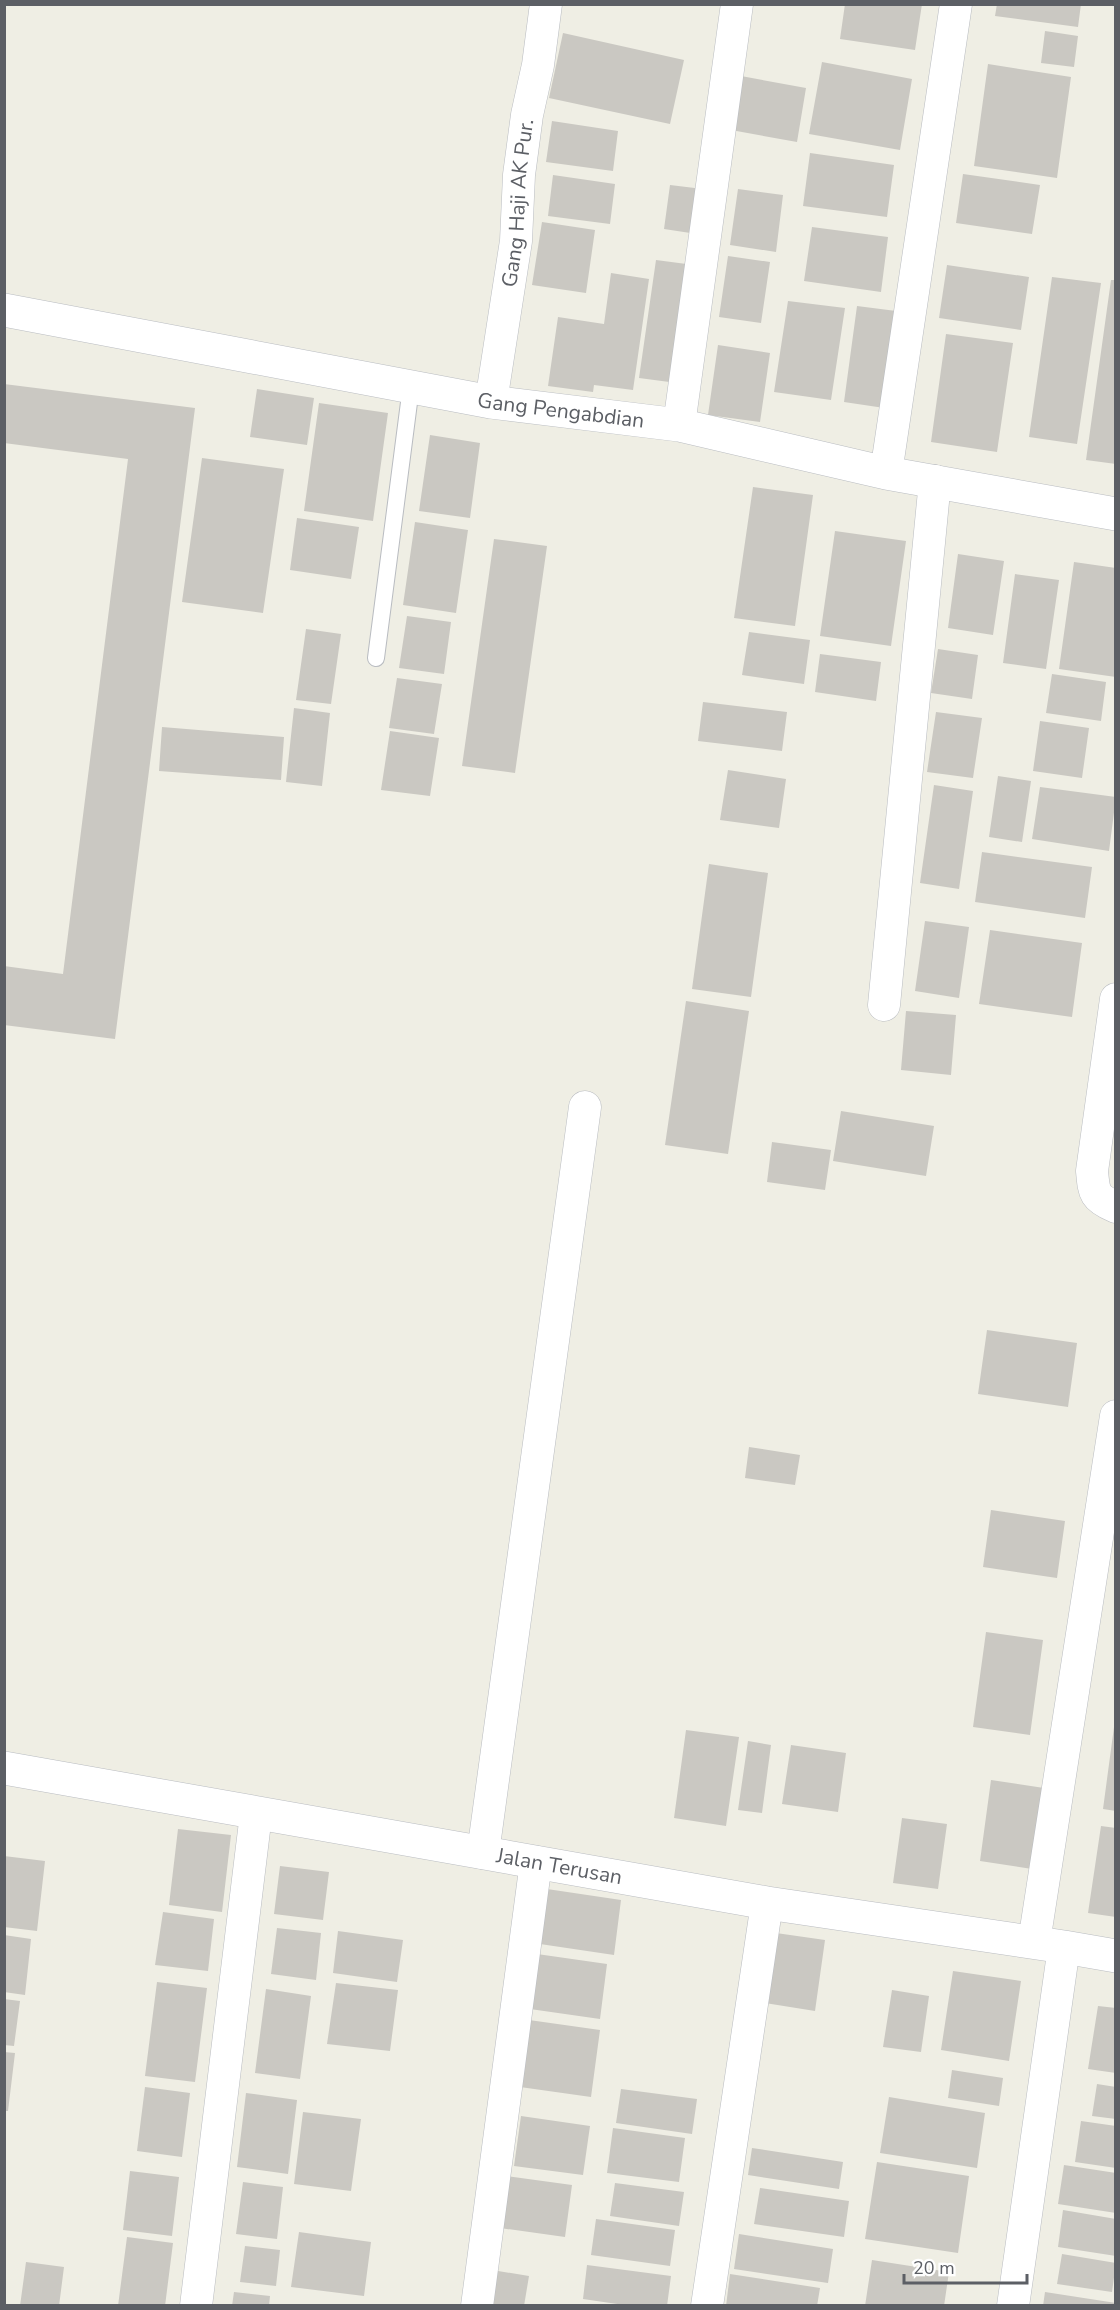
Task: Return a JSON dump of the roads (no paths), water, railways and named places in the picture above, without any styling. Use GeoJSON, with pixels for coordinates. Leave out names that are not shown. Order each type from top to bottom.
{"type":"FeatureCollection","features":[{"type":"Feature","properties":{"kind":"street","name":"Gang Haji AK Pur."},"geometry":{"type":"LineString","coordinates":[[491,402],[516,241],[519,175],[527,115],[538,65],[546,4]]}},
{"type":"Feature","properties":{"kind":"street"},"geometry":{"type":"LineString","coordinates":[[679,425],[737,4]]}},
{"type":"Feature","properties":{"kind":"street"},"geometry":{"type":"LineString","coordinates":[[886,473],[956,4]]}},
{"type":"Feature","properties":{"kind":"street","name":"Gang Pengabdian"},"geometry":{"type":"LineString","coordinates":[[4,310],[491,402],[679,425],[886,473],[1116,514]]}},
{"type":"Feature","properties":{"kind":"street"},"geometry":{"type":"LineString","coordinates":[[884,1005],[936,482]]}},
{"type":"Feature","properties":{"kind":"street"},"geometry":{"type":"LineString","coordinates":[[1116,999],[1092,1171],[1095,1193],[1100,1201],[1116,1208]]}},
{"type":"Feature","properties":{"kind":"street"},"geometry":{"type":"LineString","coordinates":[[483,1853],[585,1107]]}},
{"type":"Feature","properties":{"kind":"street"},"geometry":{"type":"LineString","coordinates":[[1013,2306],[1049,1945],[1116,1416]]}},
{"type":"Feature","properties":{"kind":"street","name":"Jalan Terusan"},"geometry":{"type":"LineString","coordinates":[[4,1768],[767,1903],[1116,1956]]}},
{"type":"Feature","properties":{"kind":"street"},"geometry":{"type":"LineString","coordinates":[[196,2306],[256,1814]]}},
{"type":"Feature","properties":{"kind":"street"},"geometry":{"type":"LineString","coordinates":[[477,2306],[536,1862]]}},
{"type":"Feature","properties":{"kind":"street"},"geometry":{"type":"LineString","coordinates":[[707,2306],[767,1903]]}},
{"type":"Feature","properties":{"kind":"lane"},"geometry":{"type":"LineString","coordinates":[[376,658],[411,387]]}}]}
